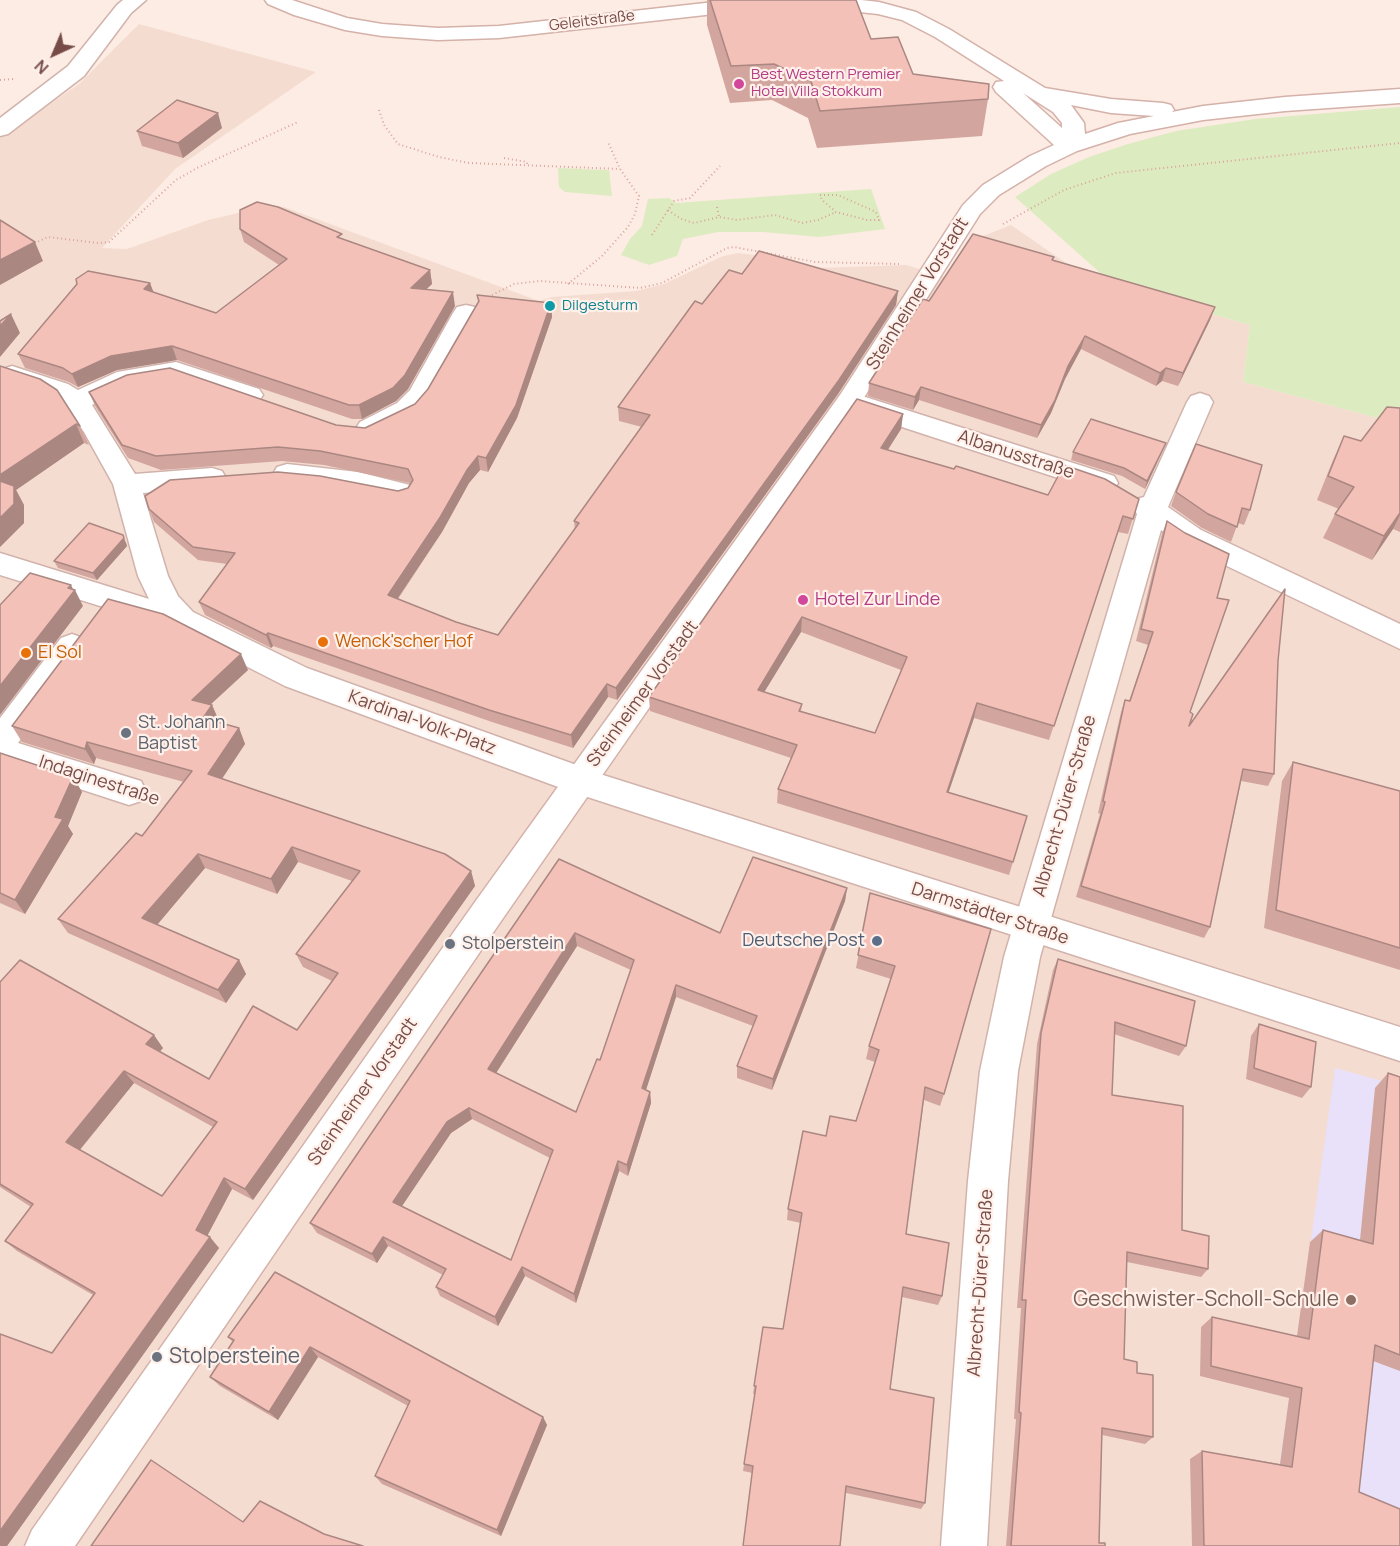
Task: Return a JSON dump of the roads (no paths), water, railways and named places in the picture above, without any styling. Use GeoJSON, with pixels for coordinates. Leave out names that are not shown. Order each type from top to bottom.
{"type":"FeatureCollection","features":[{"type":"Feature","properties":{"kind":"street"},"geometry":{"type":"LineString","coordinates":[[0,129],[76,71],[124,9],[136,0]]}},
{"type":"Feature","properties":{"kind":"street","name":"Geleitstraße"},"geometry":{"type":"LineString","coordinates":[[275,0],[301,11],[345,24],[382,30],[438,34],[499,32],[769,2]]}},
{"type":"Feature","properties":{"kind":"street"},"geometry":{"type":"LineString","coordinates":[[793,1],[855,4],[895,12],[920,21],[1041,93],[1069,115],[1074,134],[1069,146],[1025,108],[973,54]]}},
{"type":"Feature","properties":{"kind":"street"},"geometry":{"type":"LineString","coordinates":[[1041,93],[1111,106],[1203,113]]}},
{"type":"Feature","properties":{"kind":"street","name":"Steinheimer Vorstadt"},"geometry":{"type":"LineString","coordinates":[[48,1546],[581,780],[849,402],[971,210],[991,190],[1021,170],[1069,146],[1126,128],[1203,113],[1285,104],[1400,96]]}},
{"type":"Feature","properties":{"kind":"street"},"geometry":{"type":"LineString","coordinates":[[350,430],[367,430],[407,409],[420,395],[466,313]]}},
{"type":"Feature","properties":{"kind":"street"},"geometry":{"type":"LineString","coordinates":[[7,368],[59,390],[76,402],[109,449],[127,484],[153,576],[166,603],[182,620]]}},
{"type":"Feature","properties":{"kind":"street"},"geometry":{"type":"LineString","coordinates":[[76,402],[126,378],[177,370],[273,403]]}},
{"type":"Feature","properties":{"kind":"street","name":"Albanusstraße"},"geometry":{"type":"LineString","coordinates":[[849,402],[1111,485],[1191,537],[1400,637]]}},
{"type":"Feature","properties":{"kind":"street","name":"Albrecht-Dürer-Straße"},"geometry":{"type":"LineString","coordinates":[[964,1546],[987,1181],[999,1071],[1030,926],[1152,510],[1200,402]]}},
{"type":"Feature","properties":{"kind":"street"},"geometry":{"type":"LineString","coordinates":[[127,484],[282,473],[324,477],[399,492]]}},
{"type":"Feature","properties":{"kind":"street"},"geometry":{"type":"LineString","coordinates":[[0,564],[182,620]]}},
{"type":"Feature","properties":{"kind":"street"},"geometry":{"type":"LineString","coordinates":[[0,742],[110,597]]}},
{"type":"Feature","properties":{"kind":"street","name":"Kardinal-Volk-Platz"},"geometry":{"type":"LineString","coordinates":[[182,620],[264,662],[346,696],[581,780]]}},
{"type":"Feature","properties":{"kind":"street","name":"Indaginestraße"},"geometry":{"type":"LineString","coordinates":[[0,750],[129,791]]}},
{"type":"Feature","properties":{"kind":"street","name":"Darmstädter Straße"},"geometry":{"type":"LineString","coordinates":[[581,780],[1400,1044]]}},
{"type":"Feature","properties":{"kind":"place","name":"Best Western Premier Hotel Villa Stokkum"},"geometry":{"type":"Point","coordinates":[739,84]}},
{"type":"Feature","properties":{"kind":"place","name":"Dilgesturm"},"geometry":{"type":"Point","coordinates":[550,306]}},
{"type":"Feature","properties":{"kind":"place","name":"Hotel Zur Linde"},"geometry":{"type":"Point","coordinates":[803,600]}},
{"type":"Feature","properties":{"kind":"place","name":"Wenck'scher Hof"},"geometry":{"type":"Point","coordinates":[323,642]}},
{"type":"Feature","properties":{"kind":"place","name":"El Sol"},"geometry":{"type":"Point","coordinates":[26,653]}},
{"type":"Feature","properties":{"kind":"place","name":"St. Johann Baptist"},"geometry":{"type":"Point","coordinates":[126,733]}},
{"type":"Feature","properties":{"kind":"place","name":"Deutsche Post"},"geometry":{"type":"Point","coordinates":[877,941]}},
{"type":"Feature","properties":{"kind":"place","name":"Stolperstein"},"geometry":{"type":"Point","coordinates":[450,944]}},
{"type":"Feature","properties":{"kind":"place","name":"Geschwister-Scholl-Schule"},"geometry":{"type":"Point","coordinates":[1351,1300]}},
{"type":"Feature","properties":{"kind":"place","name":"Stolpersteine"},"geometry":{"type":"Point","coordinates":[157,1357]}}]}
